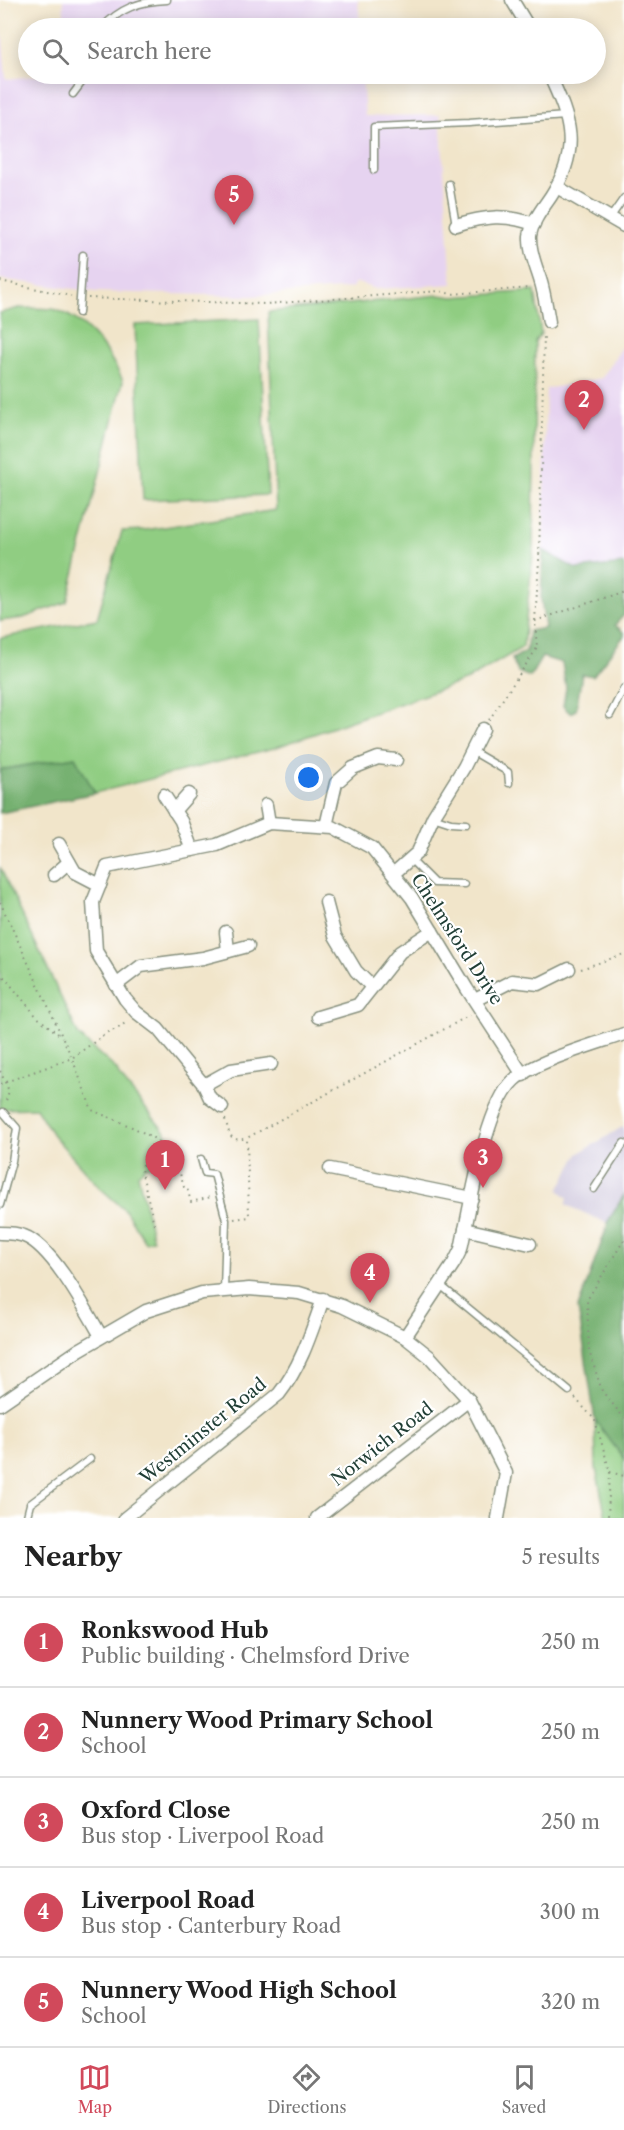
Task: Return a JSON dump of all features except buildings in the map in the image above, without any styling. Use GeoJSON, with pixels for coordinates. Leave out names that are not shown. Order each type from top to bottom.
{"type":"FeatureCollection","features":[{"type":"Feature","properties":{"kind":"street"},"geometry":{"type":"LineString","coordinates":[[513,0],[523,18]]}},
{"type":"Feature","properties":{"kind":"street"},"geometry":{"type":"LineString","coordinates":[[549,322],[530,244],[534,224],[557,187],[567,166],[571,147],[566,116],[553,84]]}},
{"type":"Feature","properties":{"kind":"street"},"geometry":{"type":"LineString","coordinates":[[557,187],[624,226]]}},
{"type":"Feature","properties":{"kind":"street"},"geometry":{"type":"LineString","coordinates":[[456,225],[475,219],[504,216],[534,224]]}},
{"type":"Feature","properties":{"kind":"street"},"geometry":{"type":"LineString","coordinates":[[393,874],[418,852],[433,817],[483,729]]}},
{"type":"Feature","properties":{"kind":"street"},"geometry":{"type":"LineString","coordinates":[[326,826],[336,783],[353,768],[378,758],[396,760]]}},
{"type":"Feature","properties":{"kind":"street"},"geometry":{"type":"LineString","coordinates":[[174,811],[189,794]]}},
{"type":"Feature","properties":{"kind":"street"},"geometry":{"type":"LineString","coordinates":[[164,795],[181,821],[192,850]]}},
{"type":"Feature","properties":{"kind":"street"},"geometry":{"type":"LineString","coordinates":[[266,806],[269,824]]}},
{"type":"Feature","properties":{"kind":"street","name":"Chelmsford Drive"},"geometry":{"type":"LineString","coordinates":[[99,885],[107,867],[217,845],[269,824],[333,827],[372,848],[412,898],[523,1075]]}},
{"type":"Feature","properties":{"kind":"street"},"geometry":{"type":"LineString","coordinates":[[59,844],[75,872],[99,885],[93,902],[96,951],[116,986],[136,1012],[158,1029],[204,1085],[210,1098],[222,1107]]}},
{"type":"Feature","properties":{"kind":"street"},"geometry":{"type":"LineString","coordinates":[[54,875],[69,862]]}},
{"type":"Feature","properties":{"kind":"street"},"geometry":{"type":"LineString","coordinates":[[326,902],[335,936],[356,971],[372,987]]}},
{"type":"Feature","properties":{"kind":"street"},"geometry":{"type":"LineString","coordinates":[[318,1017],[358,1005],[399,952],[432,931]]}},
{"type":"Feature","properties":{"kind":"street"},"geometry":{"type":"LineString","coordinates":[[226,932],[228,951]]}},
{"type":"Feature","properties":{"kind":"street"},"geometry":{"type":"LineString","coordinates":[[116,986],[141,966],[203,957],[248,946]]}},
{"type":"Feature","properties":{"kind":"street"},"geometry":{"type":"LineString","coordinates":[[477,1005],[512,981],[539,984],[569,969]]}},
{"type":"Feature","properties":{"kind":"street"},"geometry":{"type":"LineString","coordinates":[[405,1337],[458,1256],[491,1119],[500,1097],[514,1080],[539,1065],[624,1034]]}},
{"type":"Feature","properties":{"kind":"street"},"geometry":{"type":"LineString","coordinates":[[204,1085],[231,1070],[272,1064]]}},
{"type":"Feature","properties":{"kind":"street"},"geometry":{"type":"LineString","coordinates":[[330,1169],[472,1198]]}},
{"type":"Feature","properties":{"kind":"street"},"geometry":{"type":"LineString","coordinates":[[465,1229],[530,1244]]}},
{"type":"Feature","properties":{"kind":"street"},"geometry":{"type":"LineString","coordinates":[[0,1233],[25,1236],[36,1244],[66,1277],[101,1336]]}},
{"type":"Feature","properties":{"kind":"street"},"geometry":{"type":"LineString","coordinates":[[0,1404],[101,1336],[146,1311],[202,1293],[249,1289],[299,1293],[342,1306],[405,1337],[430,1357],[469,1400],[506,1473],[498,1518]]}},
{"type":"Feature","properties":{"kind":"street","name":"Westminster Road"},"geometry":{"type":"LineString","coordinates":[[125,1518],[279,1394],[302,1358],[323,1299]]}},
{"type":"Feature","properties":{"kind":"street","name":"Norwich Road"},"geometry":{"type":"LineString","coordinates":[[317,1518],[469,1400]]}},
{"type":"Feature","properties":{"kind":"lane"},"geometry":{"type":"LineString","coordinates":[[113,18],[129,6],[167,0]]}},
{"type":"Feature","properties":{"kind":"lane"},"geometry":{"type":"LineString","coordinates":[[73,94],[80,84]]}},
{"type":"Feature","properties":{"kind":"lane"},"geometry":{"type":"LineString","coordinates":[[374,170],[374,127],[566,116]]}},
{"type":"Feature","properties":{"kind":"lane"},"geometry":{"type":"LineString","coordinates":[[449,184],[456,225]]}},
{"type":"Feature","properties":{"kind":"lane"},"geometry":{"type":"LineString","coordinates":[[610,218],[624,198]]}},
{"type":"Feature","properties":{"kind":"lane"},"geometry":{"type":"LineString","coordinates":[[79,313],[83,255]]}},
{"type":"Feature","properties":{"kind":"lane"},"geometry":{"type":"LineString","coordinates":[[610,715],[624,688]]}},
{"type":"Feature","properties":{"kind":"lane"},"geometry":{"type":"LineString","coordinates":[[472,751],[508,772],[509,783]]}},
{"type":"Feature","properties":{"kind":"lane"},"geometry":{"type":"LineString","coordinates":[[433,817],[451,823],[466,824]]}},
{"type":"Feature","properties":{"kind":"lane"},"geometry":{"type":"LineString","coordinates":[[411,860],[434,883],[464,884]]}},
{"type":"Feature","properties":{"kind":"lane"},"geometry":{"type":"LineString","coordinates":[[0,1205],[12,1161],[17,1128],[3,1113]]}},
{"type":"Feature","properties":{"kind":"lane"},"geometry":{"type":"LineString","coordinates":[[594,1190],[624,1143]]}},
{"type":"Feature","properties":{"kind":"lane"},"geometry":{"type":"LineString","coordinates":[[201,1160],[205,1173],[214,1174],[226,1220],[224,1291]]}},
{"type":"Feature","properties":{"kind":"lane"},"geometry":{"type":"LineString","coordinates":[[439,1284],[569,1392]]}},
{"type":"Feature","properties":{"kind":"lane"},"geometry":{"type":"LineString","coordinates":[[28,1518],[30,1504],[90,1459]]}},
{"type":"Feature","properties":{"kind":"path"},"geometry":{"type":"LineString","coordinates":[[0,281],[80,298],[266,304],[440,291],[451,294],[542,286]]}},
{"type":"Feature","properties":{"kind":"path"},"geometry":{"type":"LineString","coordinates":[[483,729],[537,648],[535,621],[539,561],[544,329],[549,322]]}},
{"type":"Feature","properties":{"kind":"path"},"geometry":{"type":"LineString","coordinates":[[535,621],[624,591]]}},
{"type":"Feature","properties":{"kind":"path"},"geometry":{"type":"LineString","coordinates":[[0,902],[72,1058],[92,1110],[155,1140],[172,1153],[145,1161],[141,1169],[154,1224]]}},
{"type":"Feature","properties":{"kind":"path"},"geometry":{"type":"LineString","coordinates":[[0,972],[37,1017],[63,1038]]}},
{"type":"Feature","properties":{"kind":"path"},"geometry":{"type":"LineString","coordinates":[[222,1107],[220,1112],[231,1136],[239,1140],[247,1138],[477,1005]]}},
{"type":"Feature","properties":{"kind":"path"},"geometry":{"type":"LineString","coordinates":[[0,1084],[72,1058],[108,1032],[125,1024],[136,1012]]}},
{"type":"Feature","properties":{"kind":"path"},"geometry":{"type":"LineString","coordinates":[[0,1071],[9,1091],[3,1113]]}},
{"type":"Feature","properties":{"kind":"path"},"geometry":{"type":"LineString","coordinates":[[226,1220],[249,1217],[247,1138]]}},
{"type":"Feature","properties":{"kind":"path"},"geometry":{"type":"LineString","coordinates":[[168,1156],[176,1160],[191,1202],[219,1194]]}},
{"type":"Feature","properties":{"kind":"path"},"geometry":{"type":"LineString","coordinates":[[624,1240],[587,1300],[590,1351],[602,1390],[624,1418]]}},
{"type":"Feature","properties":{"kind":"path"},"geometry":{"type":"LineString","coordinates":[[569,1392],[595,1420],[610,1472],[608,1518]]}},
{"type":"Feature","properties":{"kind":"path"},"geometry":{"type":"LineString","coordinates":[[610,1472],[624,1476]]}},
{"type":"Feature","properties":{"kind":"shaded area"},"geometry":{"type":"Polygon","coordinates":[[[63,0],[358,0],[359,18],[64,18],[63,0]]]}},
{"type":"Feature","properties":{"kind":"shaded area"},"geometry":{"type":"Polygon","coordinates":[[[0,7],[6,79],[18,78],[18,84],[363,84],[365,116],[440,115],[452,284],[376,289],[355,282],[352,288],[251,296],[97,292],[0,279],[0,7]]]}},
{"type":"Feature","properties":{"kind":"shaded area"},"geometry":{"type":"Polygon","coordinates":[[[624,344],[624,564],[576,569],[543,550],[546,389],[602,378],[624,344]]]}},
{"type":"Feature","properties":{"kind":"shaded area"},"geometry":{"type":"Polygon","coordinates":[[[624,1126],[624,1195],[607,1223],[566,1205],[568,1198],[559,1190],[578,1154],[624,1126]]]}},
{"type":"Feature","properties":{"kind":"green space"},"geometry":{"type":"Polygon","coordinates":[[[535,291],[541,334],[535,341],[533,554],[523,647],[467,680],[274,748],[95,793],[75,757],[0,770],[0,638],[97,619],[122,531],[144,530],[276,510],[268,312],[439,295],[453,297],[535,291]]]}},
{"type":"Feature","properties":{"kind":"green space"},"geometry":{"type":"Polygon","coordinates":[[[19,308],[57,310],[79,322],[97,339],[123,381],[67,602],[23,618],[0,621],[0,313],[19,308]]]}},
{"type":"Feature","properties":{"kind":"green space"},"geometry":{"type":"Polygon","coordinates":[[[259,319],[268,495],[143,500],[135,325],[259,319]]]}},
{"type":"Feature","properties":{"kind":"green space"},"geometry":{"type":"Polygon","coordinates":[[[543,550],[576,569],[624,564],[624,615],[615,625],[624,632],[624,636],[593,676],[582,674],[576,710],[570,713],[563,706],[566,688],[562,663],[542,657],[530,677],[518,672],[512,659],[526,651],[529,631],[545,628],[541,599],[543,550]]]}},
{"type":"Feature","properties":{"kind":"green space"},"geometry":{"type":"Polygon","coordinates":[[[75,757],[95,793],[0,813],[0,770],[75,757]]]}},
{"type":"Feature","properties":{"kind":"green space"},"geometry":{"type":"Polygon","coordinates":[[[0,867],[79,1036],[117,1070],[119,1076],[183,1154],[146,1167],[138,1174],[153,1240],[145,1242],[125,1210],[99,1187],[53,1135],[36,1108],[0,1109],[0,867]]]}},
{"type":"Feature","properties":{"kind":"green space"},"geometry":{"type":"Polygon","coordinates":[[[624,1195],[624,1459],[595,1420],[578,1308],[607,1223],[624,1195]]]}},
{"type":"Feature","properties":{"kind":"green space"},"geometry":{"type":"Polygon","coordinates":[[[595,1420],[624,1459],[624,1518],[606,1518],[596,1468],[595,1420]]]}},
{"type":"Feature","properties":{"kind":"place","name":"Nunnery Wood High School"},"geometry":{"type":"Point","coordinates":[234,225]}},
{"type":"Feature","properties":{"kind":"place","name":"Nunnery Wood Primary School"},"geometry":{"type":"Point","coordinates":[584,430]}},
{"type":"Feature","properties":{"kind":"place","name":"Oxford Close"},"geometry":{"type":"Point","coordinates":[483,1188]}},
{"type":"Feature","properties":{"kind":"place","name":"Ronkswood Hub"},"geometry":{"type":"Point","coordinates":[165,1190]}},
{"type":"Feature","properties":{"kind":"place","name":"Liverpool Road"},"geometry":{"type":"Point","coordinates":[370,1303]}}]}
